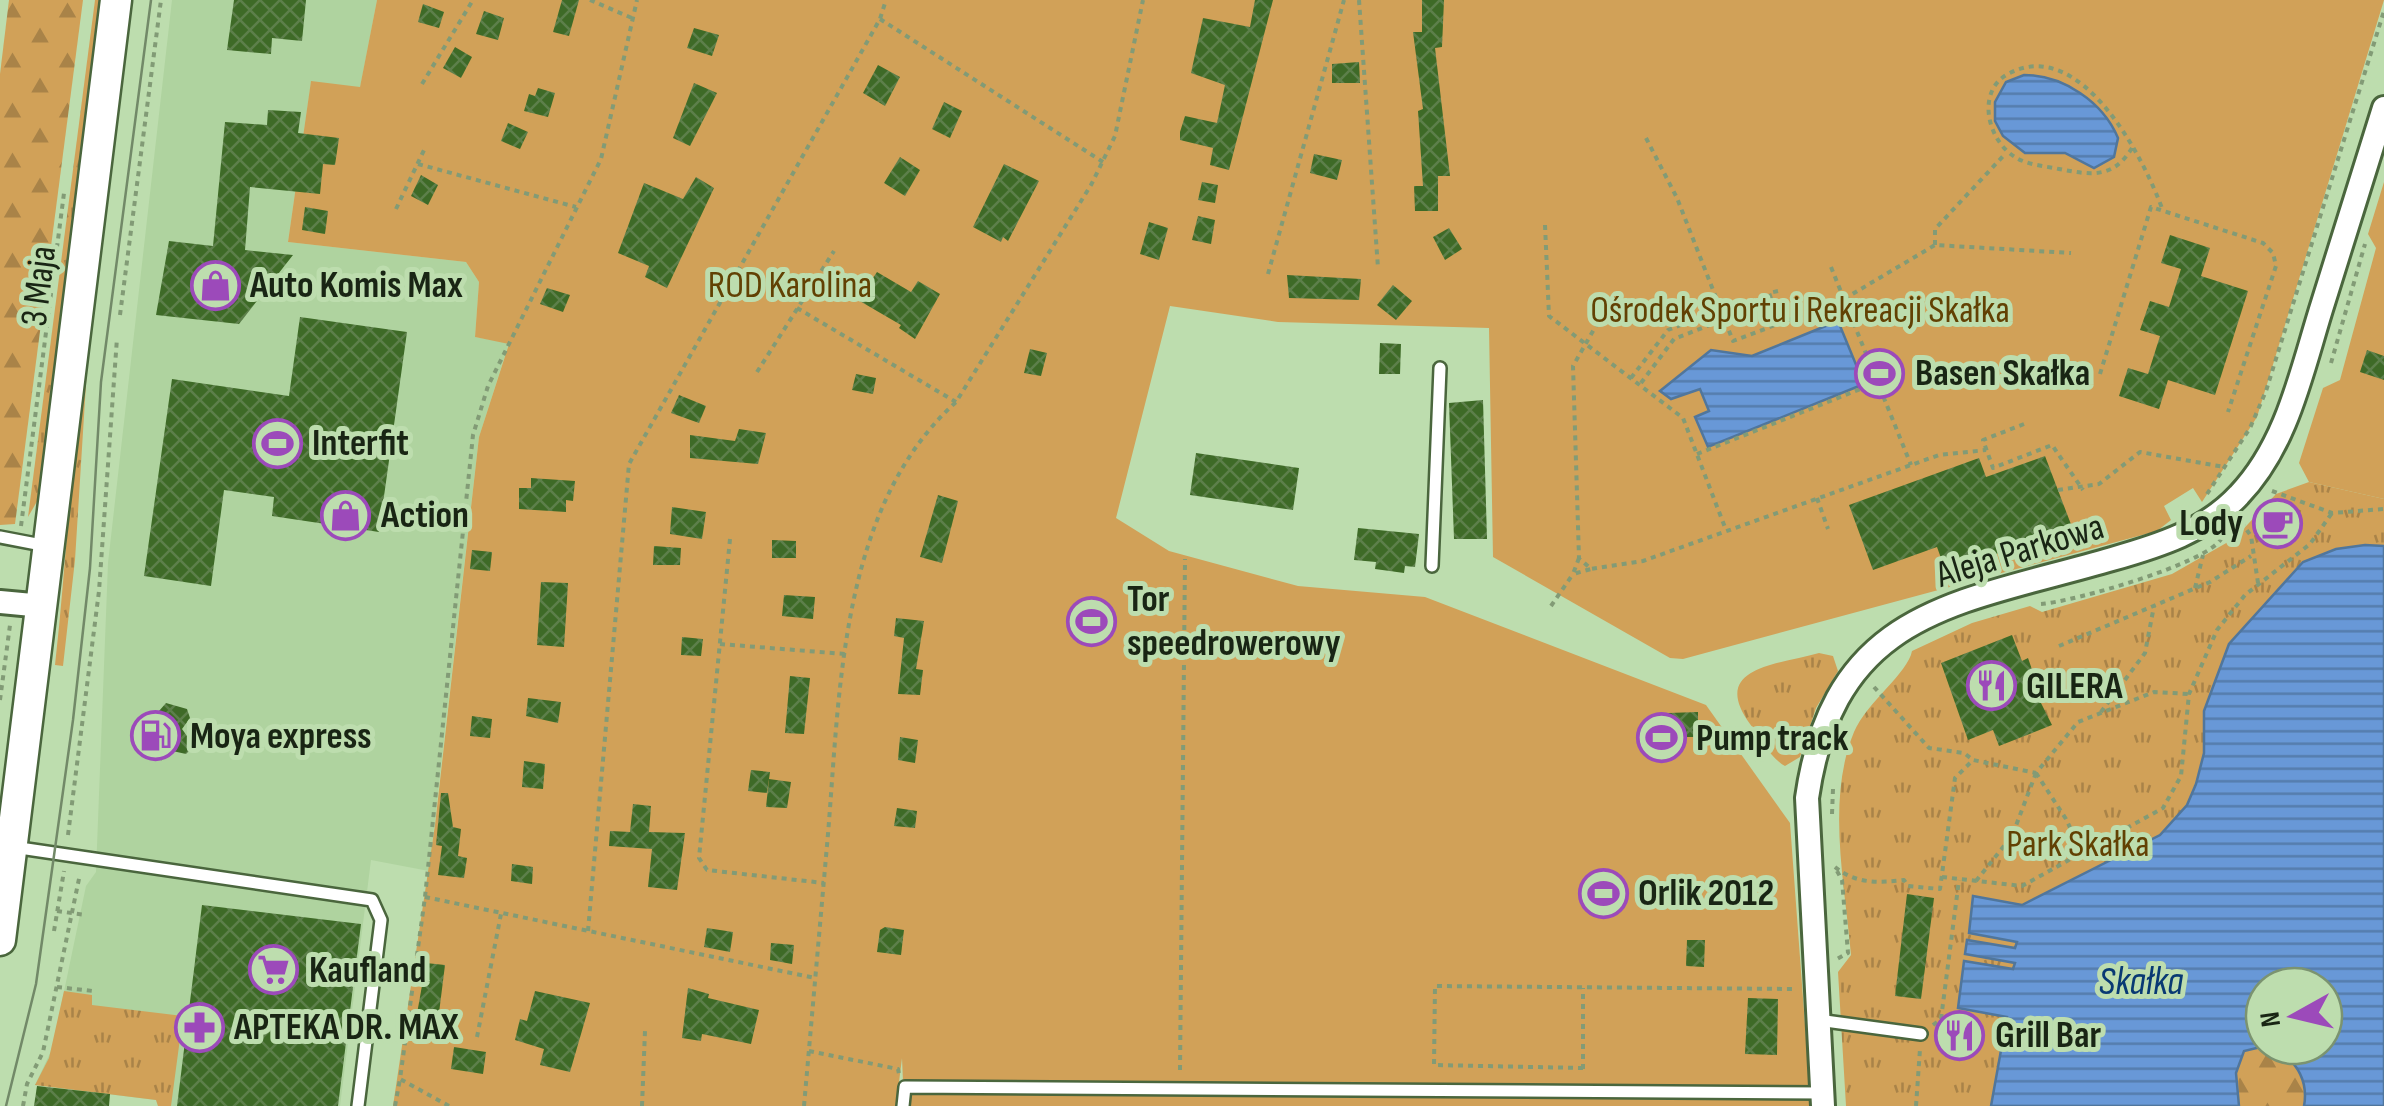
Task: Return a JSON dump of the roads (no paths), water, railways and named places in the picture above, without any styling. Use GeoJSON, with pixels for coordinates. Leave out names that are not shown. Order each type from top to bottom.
{"type":"FeatureCollection","features":[{"type":"Feature","properties":{"kind":"street","name":"3 Maja"},"geometry":{"type":"LineString","coordinates":[[0,940],[6,846],[52,547],[62,416],[116,0]]}},
{"type":"Feature","properties":{"kind":"street","name":"Aleja Parkowa"},"geometry":{"type":"LineString","coordinates":[[1823,1100],[1807,798],[1813,753],[1836,694],[1880,643],[1903,626],[1953,605],[2176,539],[2240,495],[2270,454],[2292,400],[2384,108]]}},
{"type":"Feature","properties":{"kind":"street"},"geometry":{"type":"LineString","coordinates":[[6,608],[43,606]]}},
{"type":"Feature","properties":{"kind":"lane"},"geometry":{"type":"LineString","coordinates":[[1432,566],[1440,368]]}},
{"type":"Feature","properties":{"kind":"lane"},"geometry":{"type":"LineString","coordinates":[[0,537],[52,547]]}},
{"type":"Feature","properties":{"kind":"lane"},"geometry":{"type":"LineString","coordinates":[[6,846],[84,854],[110,858],[119,864],[372,900],[381,920],[358,1106]]}},
{"type":"Feature","properties":{"kind":"lane"},"geometry":{"type":"LineString","coordinates":[[1818,1020],[1921,1034]]}},
{"type":"Feature","properties":{"kind":"lane"},"geometry":{"type":"LineString","coordinates":[[903,1106],[905,1087],[1823,1100]]}},
{"type":"Feature","properties":{"kind":"water"},"geometry":{"type":"Polygon","coordinates":[[[2024,75],[2067,85],[2092,102],[2118,138],[2114,157],[2094,168],[2065,153],[2025,153],[2003,136],[1995,121],[1995,102],[2006,82],[2024,75]]]}},
{"type":"Feature","properties":{"kind":"water"},"geometry":{"type":"Polygon","coordinates":[[[1838,321],[1864,384],[1708,447],[1695,417],[1709,411],[1700,389],[1671,399],[1660,391],[1711,350],[1752,356],[1838,321]]]}},
{"type":"Feature","properties":{"kind":"water","name":"Skałka"},"geometry":{"type":"Polygon","coordinates":[[[2384,546],[2384,1106],[2304,1106],[2304,1087],[2295,1066],[2344,1066],[2344,966],[2244,966],[2244,1051],[2236,1073],[2239,1106],[1991,1106],[2007,1017],[1958,1008],[1964,961],[2013,969],[2015,963],[1965,954],[1967,940],[2015,948],[2017,942],[1969,933],[1973,896],[2022,905],[2160,835],[2187,805],[2196,784],[2204,753],[2204,711],[2229,644],[2303,562],[2336,549],[2384,546]]]}},
{"type":"Feature","properties":{"kind":"tram line"},"geometry":{"type":"LineString","coordinates":[[6,1106],[36,984],[73,720],[90,568],[101,382],[151,0]]}},
{"type":"Feature","properties":{"kind":"place","name":"Auto Komis Max"},"geometry":{"type":"Point","coordinates":[215,285]}},
{"type":"Feature","properties":{"kind":"place","name":"Basen Skałka"},"geometry":{"type":"Point","coordinates":[1880,373]}},
{"type":"Feature","properties":{"kind":"place","name":"Interfit"},"geometry":{"type":"Point","coordinates":[277,443]}},
{"type":"Feature","properties":{"kind":"place","name":"Action"},"geometry":{"type":"Point","coordinates":[346,515]}},
{"type":"Feature","properties":{"kind":"place","name":"Lody"},"geometry":{"type":"Point","coordinates":[2278,523]}},
{"type":"Feature","properties":{"kind":"place","name":"Tor speedrowerowy"},"geometry":{"type":"Point","coordinates":[1092,621]}},
{"type":"Feature","properties":{"kind":"place","name":"GILERA"},"geometry":{"type":"Point","coordinates":[1991,686]}},
{"type":"Feature","properties":{"kind":"place","name":"Moya express"},"geometry":{"type":"Point","coordinates":[155,736]}},
{"type":"Feature","properties":{"kind":"place","name":"Pump track"},"geometry":{"type":"Point","coordinates":[1661,738]}},
{"type":"Feature","properties":{"kind":"place","name":"Orlik 2012"},"geometry":{"type":"Point","coordinates":[1603,893]}},
{"type":"Feature","properties":{"kind":"place","name":"Kaufland"},"geometry":{"type":"Point","coordinates":[274,970]}},
{"type":"Feature","properties":{"kind":"place","name":"APTEKA DR. MAX"},"geometry":{"type":"Point","coordinates":[199,1027]}},
{"type":"Feature","properties":{"kind":"place","name":"Grill Bar"},"geometry":{"type":"Point","coordinates":[1960,1035]}},
{"type":"Feature","properties":{"kind":"park label","name":"ROD Karolina"},"geometry":{"type":"Point","coordinates":[790,285]}},
{"type":"Feature","properties":{"kind":"park label","name":"Ośrodek Sportu i Rekreacji Skałka"},"geometry":{"type":"Point","coordinates":[1800,310]}},
{"type":"Feature","properties":{"kind":"park label","name":"Park Skałka"},"geometry":{"type":"Point","coordinates":[2078,844]}}]}
